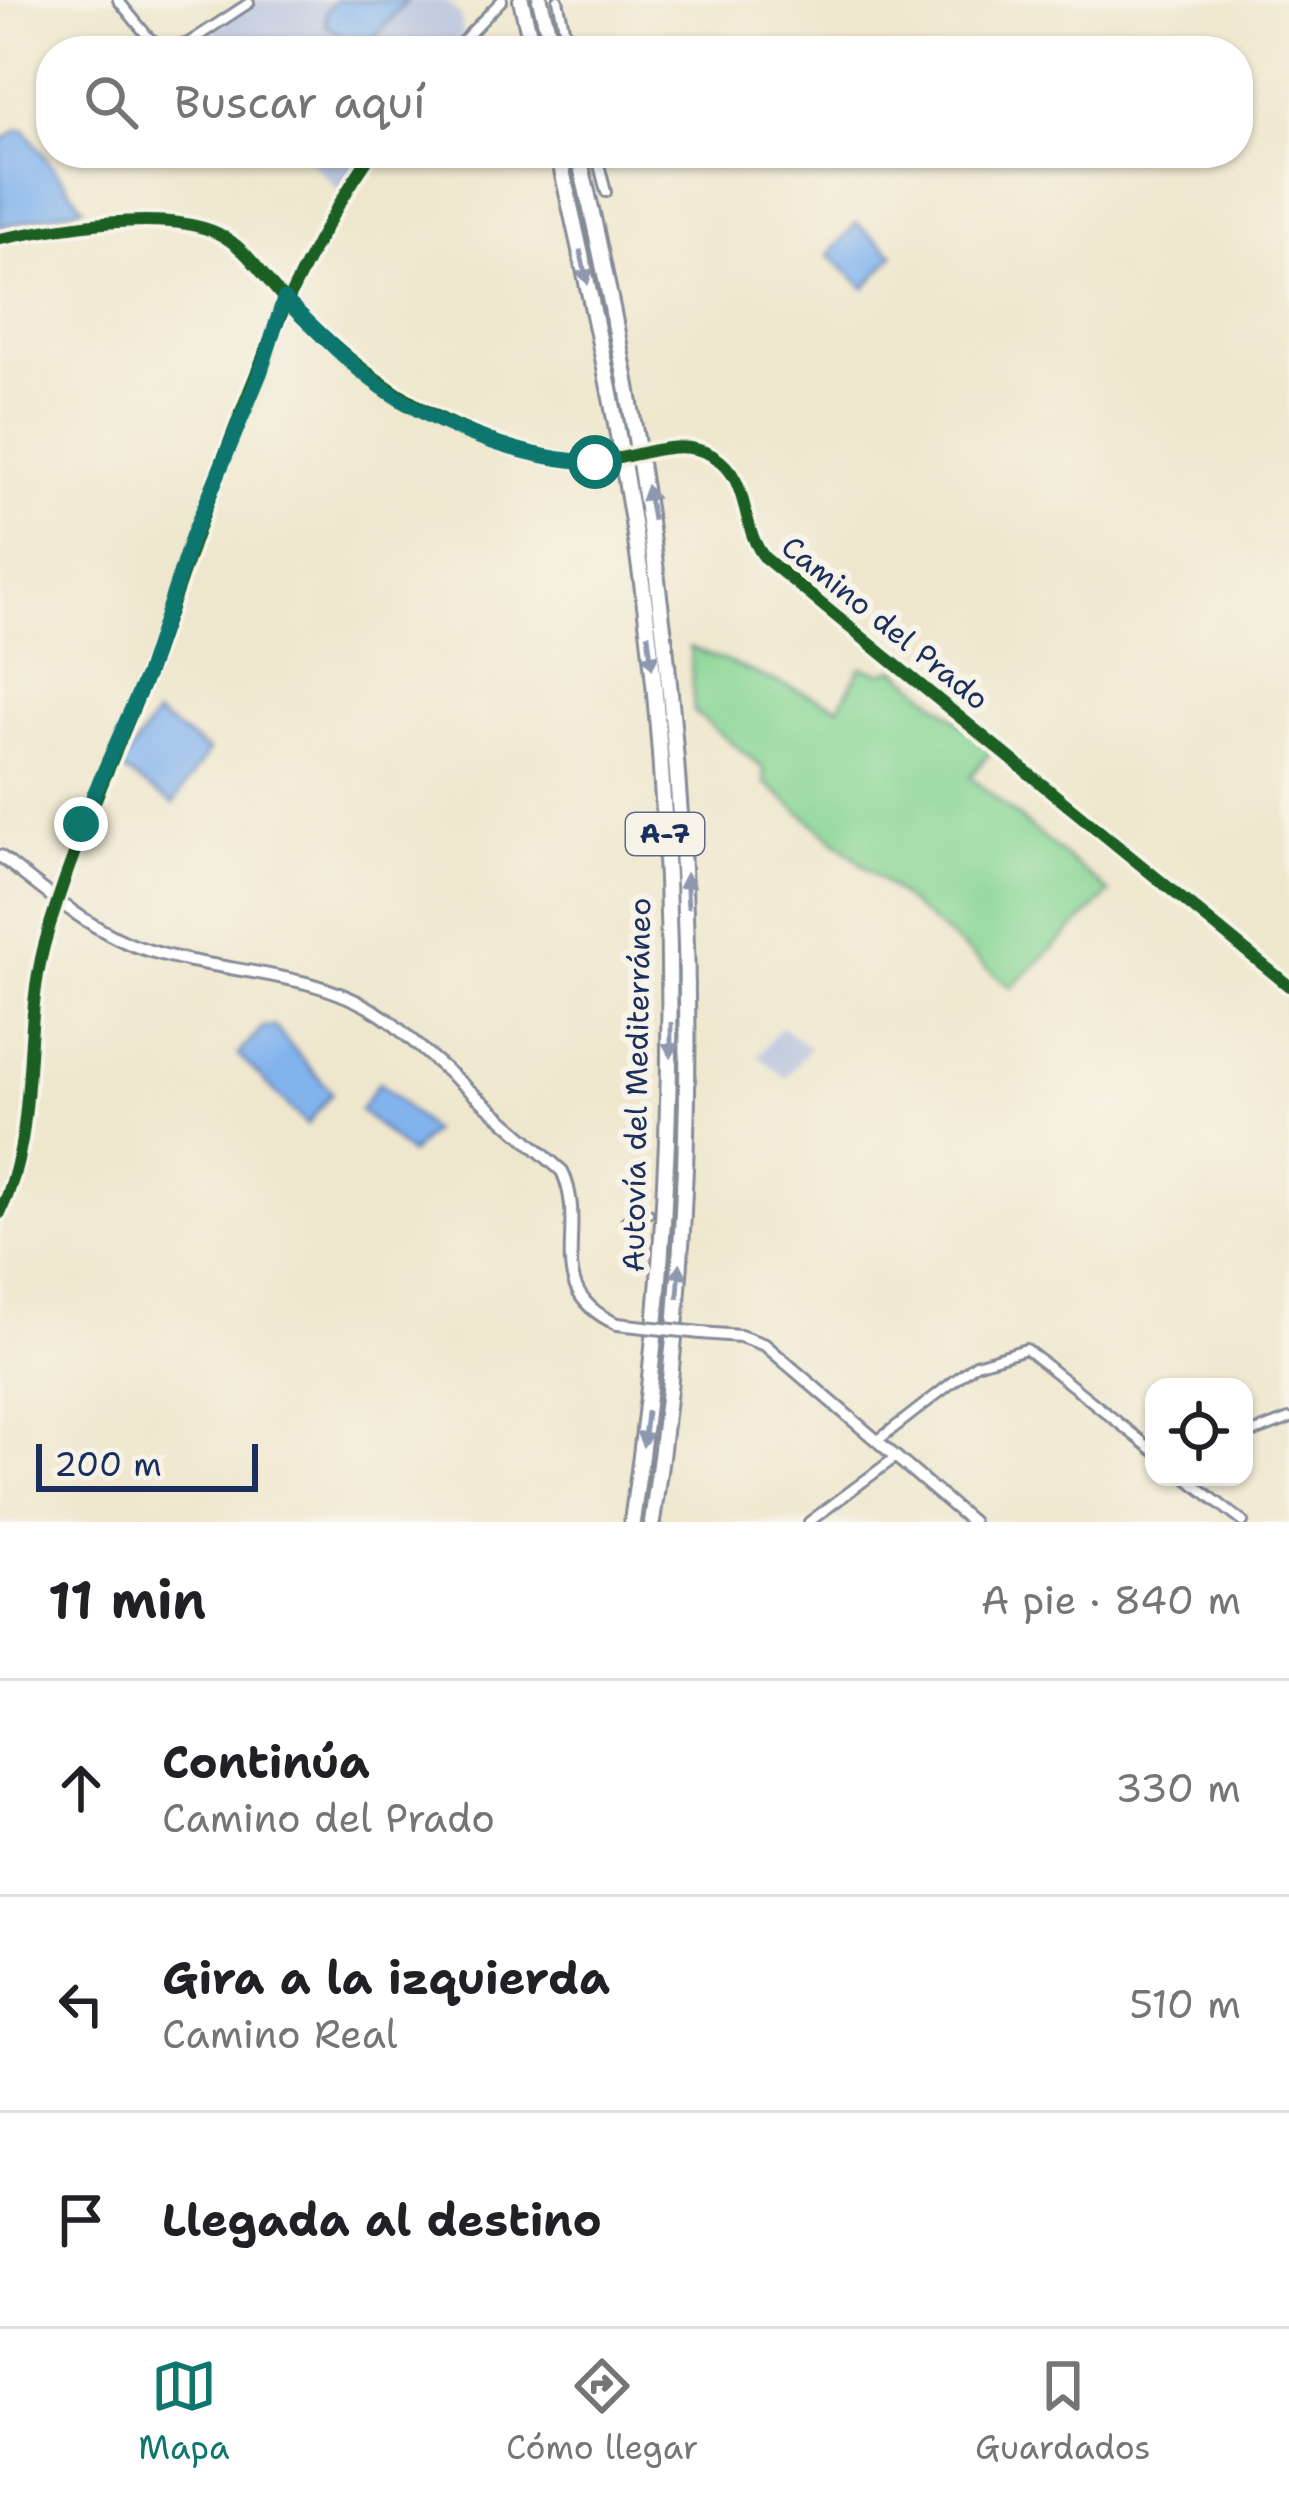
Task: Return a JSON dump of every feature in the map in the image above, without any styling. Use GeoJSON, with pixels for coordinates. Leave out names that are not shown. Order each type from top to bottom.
{"type":"FeatureCollection","features":[{"type":"Feature","properties":{"kind":"highway"},"geometry":{"type":"LineString","coordinates":[[521,0],[529,36]]}},
{"type":"Feature","properties":{"kind":"highway"},"geometry":{"type":"LineString","coordinates":[[541,0],[549,36]]}},
{"type":"Feature","properties":{"kind":"highway","name":"Autovía del Mediterráneo"},"geometry":{"type":"LineString","coordinates":[[561,168],[594,311],[631,514],[657,713],[666,847],[668,1159],[655,1348],[632,1522]]}},
{"type":"Feature","properties":{"kind":"highway","name":"Autovía del Mediterráneo"},"geometry":{"type":"LineString","coordinates":[[581,168],[653,524],[684,837],[687,1152],[675,1335],[652,1522]]}},
{"type":"Feature","properties":{"kind":"main road"},"geometry":{"type":"LineString","coordinates":[[0,856],[136,946],[331,989],[366,1003],[562,1171],[572,1203],[572,1277],[586,1306],[617,1324],[740,1336],[765,1346],[972,1522]]}},
{"type":"Feature","properties":{"kind":"street"},"geometry":{"type":"LineString","coordinates":[[118,0],[148,36]]}},
{"type":"Feature","properties":{"kind":"street"},"geometry":{"type":"LineString","coordinates":[[467,36],[502,0]]}},
{"type":"Feature","properties":{"kind":"street"},"geometry":{"type":"LineString","coordinates":[[558,0],[566,36]]}},
{"type":"Feature","properties":{"kind":"street"},"geometry":{"type":"LineString","coordinates":[[200,36],[249,3]]}},
{"type":"Feature","properties":{"kind":"street"},"geometry":{"type":"LineString","coordinates":[[0,1213],[18,1164],[36,991],[81,824],[157,647],[192,537],[261,371],[284,299],[322,225],[362,168]]}},
{"type":"Feature","properties":{"kind":"street"},"geometry":{"type":"LineString","coordinates":[[600,168],[606,192]]}},
{"type":"Feature","properties":{"kind":"street","name":"Camino del Prado"},"geometry":{"type":"LineString","coordinates":[[0,239],[100,222],[208,230],[250,259],[284,299],[369,378],[475,434],[564,459],[595,462],[667,449],[700,450],[725,464],[741,488],[751,535],[765,558],[1289,986]]}},
{"type":"Feature","properties":{"kind":"street"},"geometry":{"type":"LineString","coordinates":[[626,1222],[649,1213]]}},
{"type":"Feature","properties":{"kind":"street"},"geometry":{"type":"LineString","coordinates":[[877,1441],[976,1364],[1026,1348],[1145,1444]]}},
{"type":"Feature","properties":{"kind":"street"},"geometry":{"type":"LineString","coordinates":[[1253,1433],[1289,1419]]}},
{"type":"Feature","properties":{"kind":"street"},"geometry":{"type":"LineString","coordinates":[[809,1522],[896,1457]]}},
{"type":"Feature","properties":{"kind":"street"},"geometry":{"type":"LineString","coordinates":[[1197,1486],[1243,1522]]}},
{"type":"Feature","properties":{"kind":"shaded area"},"geometry":{"type":"Polygon","coordinates":[[[246,0],[444,0],[461,15],[463,35],[204,36],[251,4],[246,0]]]}},
{"type":"Feature","properties":{"kind":"shaded area"},"geometry":{"type":"Polygon","coordinates":[[[317,168],[357,168],[341,191],[317,168]]]}},
{"type":"Feature","properties":{"kind":"shaded area"},"geometry":{"type":"Polygon","coordinates":[[[781,1026],[810,1048],[786,1078],[758,1056],[781,1026]]]}},
{"type":"Feature","properties":{"kind":"green space"},"geometry":{"type":"Polygon","coordinates":[[[690,647],[839,707],[861,667],[881,673],[896,669],[992,750],[970,777],[1110,893],[1011,988],[765,783],[764,769],[694,712],[690,647]]]}},
{"type":"Feature","properties":{"kind":"water"},"geometry":{"type":"Polygon","coordinates":[[[336,0],[408,0],[376,36],[341,36],[326,25],[326,11],[336,0]]]}},
{"type":"Feature","properties":{"kind":"water"},"geometry":{"type":"Polygon","coordinates":[[[25,130],[36,145],[36,168],[54,168],[83,207],[0,227],[0,142],[25,130]]]}},
{"type":"Feature","properties":{"kind":"water"},"geometry":{"type":"Polygon","coordinates":[[[856,223],[894,255],[865,288],[828,255],[856,223]]]}},
{"type":"Feature","properties":{"kind":"water"},"geometry":{"type":"Polygon","coordinates":[[[156,715],[209,751],[173,804],[120,768],[156,715]]]}},
{"type":"Feature","properties":{"kind":"water"},"geometry":{"type":"Polygon","coordinates":[[[274,1026],[332,1093],[307,1125],[238,1054],[263,1027],[274,1026]]]}},
{"type":"Feature","properties":{"kind":"water"},"geometry":{"type":"Polygon","coordinates":[[[379,1082],[432,1131],[410,1154],[360,1110],[379,1082]]]}},
{"type":"Feature","properties":{"kind":"cycle path"},"geometry":{"type":"LineString","coordinates":[[0,1213],[21,1148],[37,979],[68,870],[142,687],[274,332],[302,271],[362,168]]}},
{"type":"Feature","properties":{"kind":"cycle path"},"geometry":{"type":"LineString","coordinates":[[0,239],[110,222],[195,226],[238,247],[288,303],[374,377],[421,408],[473,433],[574,461],[603,461],[683,447],[713,456],[734,477],[751,532],[765,558],[1289,986]]}},
{"type":"Feature","properties":{"kind":"route"},"geometry":{"type":"LineString","coordinates":[[81,824],[147,674],[192,537],[225,447],[261,371],[284,299],[369,378],[405,400],[475,434],[564,459],[595,462]]}}]}
